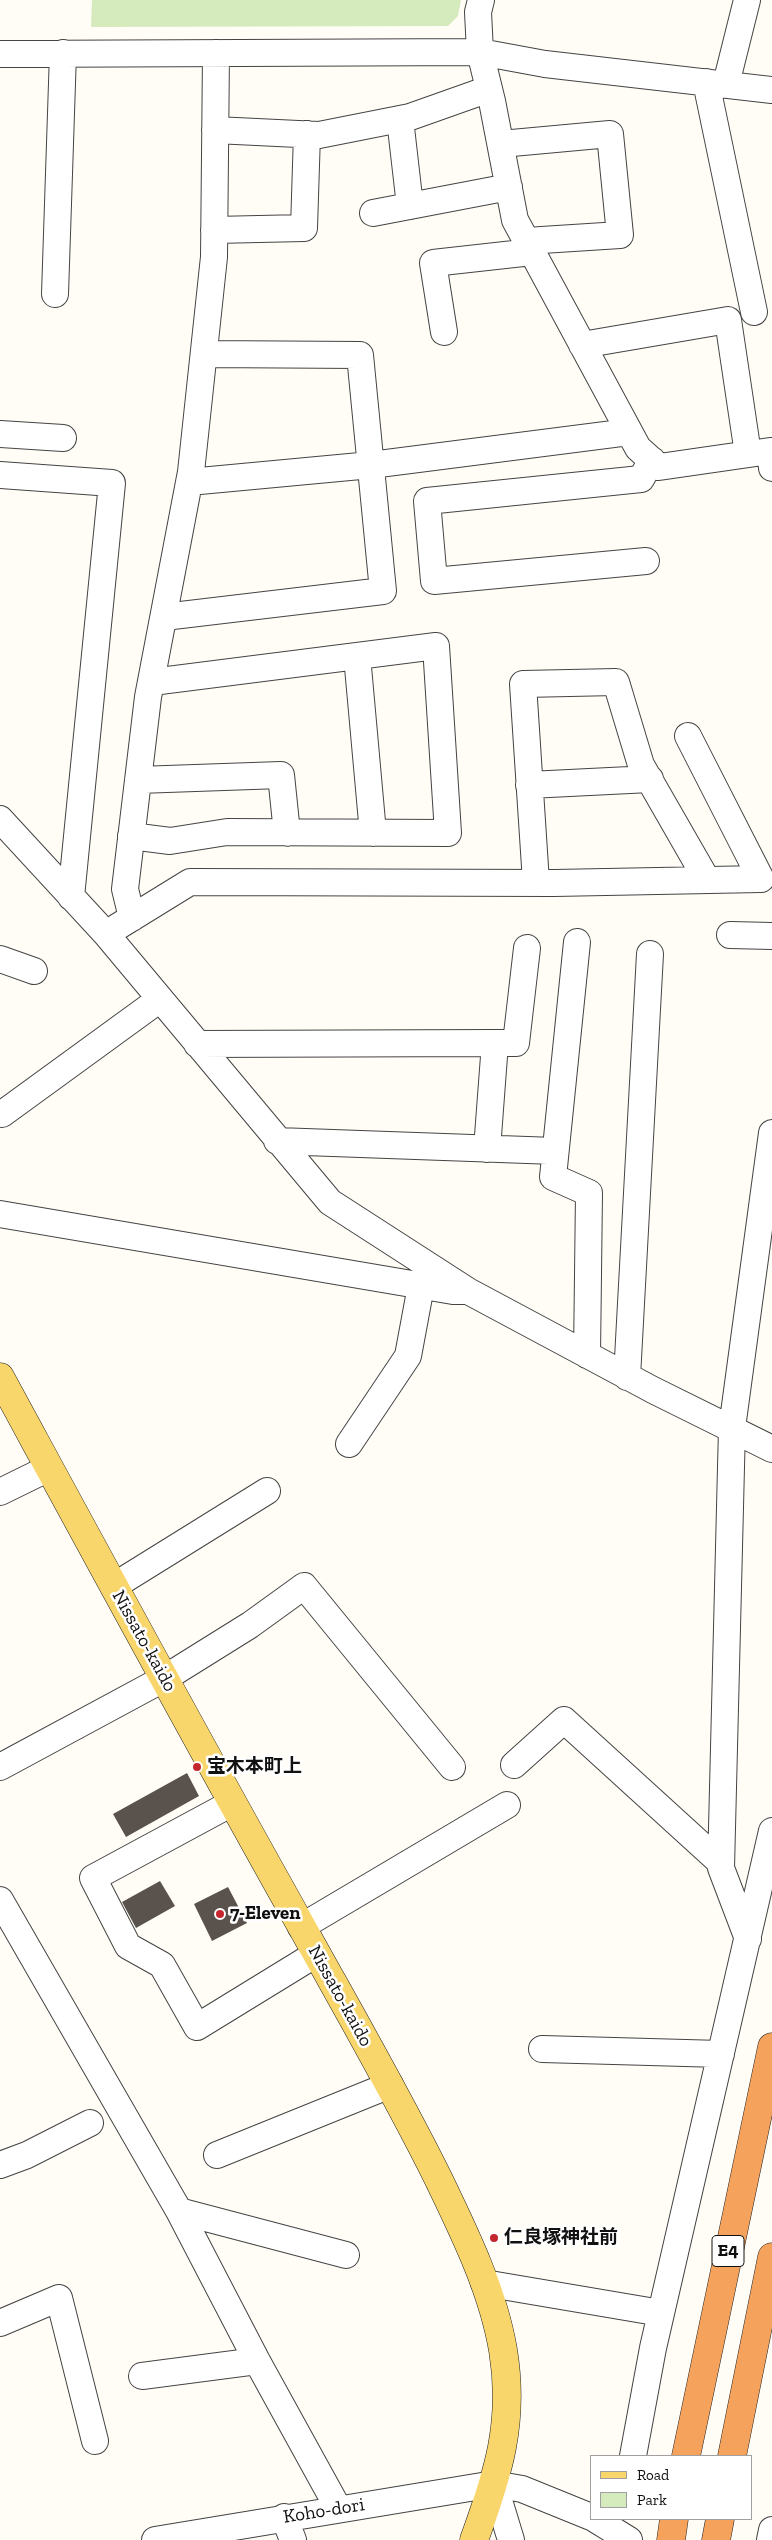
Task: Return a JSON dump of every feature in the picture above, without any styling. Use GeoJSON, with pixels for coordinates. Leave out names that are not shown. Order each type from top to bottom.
{"type":"FeatureCollection","features":[{"type":"Feature","properties":{"kind":"highway","name":"E4"},"geometry":{"type":"LineString","coordinates":[[686,2455],[772,2047]]}},
{"type":"Feature","properties":{"kind":"highway","name":"E4"},"geometry":{"type":"LineString","coordinates":[[732,2455],[772,2257]]}},
{"type":"Feature","properties":{"kind":"highway"},"geometry":{"type":"LineString","coordinates":[[671,2540],[674,2520]]}},
{"type":"Feature","properties":{"kind":"highway"},"geometry":{"type":"LineString","coordinates":[[716,2540],[720,2520]]}},
{"type":"Feature","properties":{"kind":"main road","name":"Nissato-kaido"},"geometry":{"type":"LineString","coordinates":[[2,1386],[390,2085],[461,2224],[494,2312],[503,2351],[506,2385],[506,2419],[503,2451],[494,2484],[474,2540]]}},
{"type":"Feature","properties":{"kind":"street"},"geometry":{"type":"LineString","coordinates":[[481,0],[478,12],[480,52],[501,144],[515,220],[638,448],[659,467],[770,451],[772,468]]}},
{"type":"Feature","properties":{"kind":"street"},"geometry":{"type":"LineString","coordinates":[[582,345],[728,320],[763,310],[716,83],[747,0]]}},
{"type":"Feature","properties":{"kind":"street"},"geometry":{"type":"LineString","coordinates":[[0,54],[480,52],[545,64],[772,90]]}},
{"type":"Feature","properties":{"kind":"street"},"geometry":{"type":"LineString","coordinates":[[55,294],[63,53]]}},
{"type":"Feature","properties":{"kind":"street"},"geometry":{"type":"LineString","coordinates":[[132,918],[125,889],[131,836],[152,682],[189,482],[214,257],[216,53]]}},
{"type":"Feature","properties":{"kind":"street"},"geometry":{"type":"LineString","coordinates":[[215,130],[319,135],[400,119],[489,88]]}},
{"type":"Feature","properties":{"kind":"street"},"geometry":{"type":"LineString","coordinates":[[400,119],[410,206]]}},
{"type":"Feature","properties":{"kind":"street"},"geometry":{"type":"LineString","coordinates":[[214,230],[304,228],[307,134]]}},
{"type":"Feature","properties":{"kind":"street"},"geometry":{"type":"LineString","coordinates":[[444,332],[432,263],[529,247],[620,235],[610,134],[501,144]]}},
{"type":"Feature","properties":{"kind":"street"},"geometry":{"type":"LineString","coordinates":[[373,213],[509,186]]}},
{"type":"Feature","properties":{"kind":"street"},"geometry":{"type":"LineString","coordinates":[[728,320],[748,454]]}},
{"type":"Feature","properties":{"kind":"street"},"geometry":{"type":"LineString","coordinates":[[164,617],[384,591],[360,354],[204,354]]}},
{"type":"Feature","properties":{"kind":"street"},"geometry":{"type":"LineString","coordinates":[[189,482],[371,465],[629,432]]}},
{"type":"Feature","properties":{"kind":"street"},"geometry":{"type":"LineString","coordinates":[[0,434],[63,438]]}},
{"type":"Feature","properties":{"kind":"street"},"geometry":{"type":"LineString","coordinates":[[646,561],[434,581],[427,501],[641,480],[652,460]]}},
{"type":"Feature","properties":{"kind":"street"},"geometry":{"type":"LineString","coordinates":[[0,475],[112,483],[71,897]]}},
{"type":"Feature","properties":{"kind":"street"},"geometry":{"type":"LineString","coordinates":[[131,836],[170,841],[226,832],[448,833],[436,646],[152,682]]}},
{"type":"Feature","properties":{"kind":"street"},"geometry":{"type":"LineString","coordinates":[[357,656],[373,833]]}},
{"type":"Feature","properties":{"kind":"street"},"geometry":{"type":"LineString","coordinates":[[536,882],[523,684],[616,682],[641,765],[707,880]]}},
{"type":"Feature","properties":{"kind":"street"},"geometry":{"type":"LineString","coordinates":[[106,934],[190,882],[536,882],[761,879],[688,736]]}},
{"type":"Feature","properties":{"kind":"street"},"geometry":{"type":"LineString","coordinates":[[138,780],[280,775],[287,833]]}},
{"type":"Feature","properties":{"kind":"street"},"geometry":{"type":"LineString","coordinates":[[529,785],[650,779]]}},
{"type":"Feature","properties":{"kind":"street"},"geometry":{"type":"LineString","coordinates":[[0,819],[106,934],[277,1141],[330,1202],[468,1291],[627,1376],[772,1449]]}},
{"type":"Feature","properties":{"kind":"street"},"geometry":{"type":"LineString","coordinates":[[730,935],[772,936]]}},
{"type":"Feature","properties":{"kind":"street"},"geometry":{"type":"LineString","coordinates":[[577,942],[553,1176],[589,1193],[587,1355]]}},
{"type":"Feature","properties":{"kind":"street"},"geometry":{"type":"LineString","coordinates":[[197,1044],[516,1043],[527,948]]}},
{"type":"Feature","properties":{"kind":"street"},"geometry":{"type":"LineString","coordinates":[[627,1376],[650,954]]}},
{"type":"Feature","properties":{"kind":"street"},"geometry":{"type":"LineString","coordinates":[[0,959],[34,971]]}},
{"type":"Feature","properties":{"kind":"street"},"geometry":{"type":"LineString","coordinates":[[2,1114],[160,999]]}},
{"type":"Feature","properties":{"kind":"street"},"geometry":{"type":"LineString","coordinates":[[487,1149],[495,1042]]}},
{"type":"Feature","properties":{"kind":"street"},"geometry":{"type":"LineString","coordinates":[[748,1939],[721,1868],[732,1428],[772,1134]]}},
{"type":"Feature","properties":{"kind":"street"},"geometry":{"type":"LineString","coordinates":[[277,1141],[555,1151]]}},
{"type":"Feature","properties":{"kind":"street"},"geometry":{"type":"LineString","coordinates":[[0,1214],[421,1286],[453,1291],[468,1291]]}},
{"type":"Feature","properties":{"kind":"street"},"geometry":{"type":"LineString","coordinates":[[349,1444],[408,1356],[421,1286]]}},
{"type":"Feature","properties":{"kind":"street"},"geometry":{"type":"LineString","coordinates":[[0,1492],[49,1468]]}},
{"type":"Feature","properties":{"kind":"street"},"geometry":{"type":"LineString","coordinates":[[114,1586],[267,1491]]}},
{"type":"Feature","properties":{"kind":"street"},"geometry":{"type":"LineString","coordinates":[[0,1766],[164,1678],[250,1625],[304,1586],[452,1767]]}},
{"type":"Feature","properties":{"kind":"street"},"geometry":{"type":"LineString","coordinates":[[514,1765],[564,1720],[721,1863]]}},
{"type":"Feature","properties":{"kind":"street"},"geometry":{"type":"LineString","coordinates":[[232,1803],[93,1878],[128,1946],[162,1965],[197,2027],[316,1954]]}},
{"type":"Feature","properties":{"kind":"street"},"geometry":{"type":"LineString","coordinates":[[301,1927],[507,1805]]}},
{"type":"Feature","properties":{"kind":"street"},"geometry":{"type":"LineString","coordinates":[[633,2455],[661,2313],[772,1830]]}},
{"type":"Feature","properties":{"kind":"street"},"geometry":{"type":"LineString","coordinates":[[0,1900],[179,2211],[257,2361],[338,2508]]}},
{"type":"Feature","properties":{"kind":"street"},"geometry":{"type":"LineString","coordinates":[[542,2049],[721,2054]]}},
{"type":"Feature","properties":{"kind":"street"},"geometry":{"type":"LineString","coordinates":[[217,2154],[390,2085]]}},
{"type":"Feature","properties":{"kind":"street"},"geometry":{"type":"LineString","coordinates":[[0,2165],[27,2155],[90,2123]]}},
{"type":"Feature","properties":{"kind":"street"},"geometry":{"type":"LineString","coordinates":[[179,2211],[346,2255]]}},
{"type":"Feature","properties":{"kind":"street"},"geometry":{"type":"LineString","coordinates":[[484,2283],[661,2313]]}},
{"type":"Feature","properties":{"kind":"street"},"geometry":{"type":"LineString","coordinates":[[0,2323],[59,2298],[95,2441]]}},
{"type":"Feature","properties":{"kind":"street"},"geometry":{"type":"LineString","coordinates":[[142,2376],[257,2361]]}},
{"type":"Feature","properties":{"kind":"street"},"geometry":{"type":"LineString","coordinates":[[494,2484],[511,2540]]}},
{"type":"Feature","properties":{"kind":"street","name":"Koho-dori"},"geometry":{"type":"LineString","coordinates":[[154,2540],[289,2529],[338,2508],[494,2484],[522,2489],[590,2517]]}},
{"type":"Feature","properties":{"kind":"street"},"geometry":{"type":"LineString","coordinates":[[598,2520],[622,2533]]}},
{"type":"Feature","properties":{"kind":"street"},"geometry":{"type":"LineString","coordinates":[[770,2540],[772,2530]]}},
{"type":"Feature","properties":{"kind":"green space"},"geometry":{"type":"Polygon","coordinates":[[[92,0],[461,0],[458,16],[448,26],[91,27],[92,0]]]}},
{"type":"Feature","properties":{"kind":"building"},"geometry":{"type":"Polygon","coordinates":[[[187,1773],[199,1796],[126,1837],[113,1814],[187,1773]]]}},
{"type":"Feature","properties":{"kind":"building"},"geometry":{"type":"Polygon","coordinates":[[[160,1881],[175,1906],[136,1928],[122,1902],[160,1881]]]}},
{"type":"Feature","properties":{"kind":"building","name":"7-Eleven"},"geometry":{"type":"Polygon","coordinates":[[[228,1887],[247,1923],[212,1941],[194,1904],[228,1887]]]}},
{"type":"Feature","properties":{"kind":"place","name":"宝木本町上"},"geometry":{"type":"Point","coordinates":[197,1767]}},
{"type":"Feature","properties":{"kind":"place","name":"7-Eleven"},"geometry":{"type":"Point","coordinates":[220,1914]}},
{"type":"Feature","properties":{"kind":"place","name":"仁良塚神社前"},"geometry":{"type":"Point","coordinates":[494,2238]}}]}
